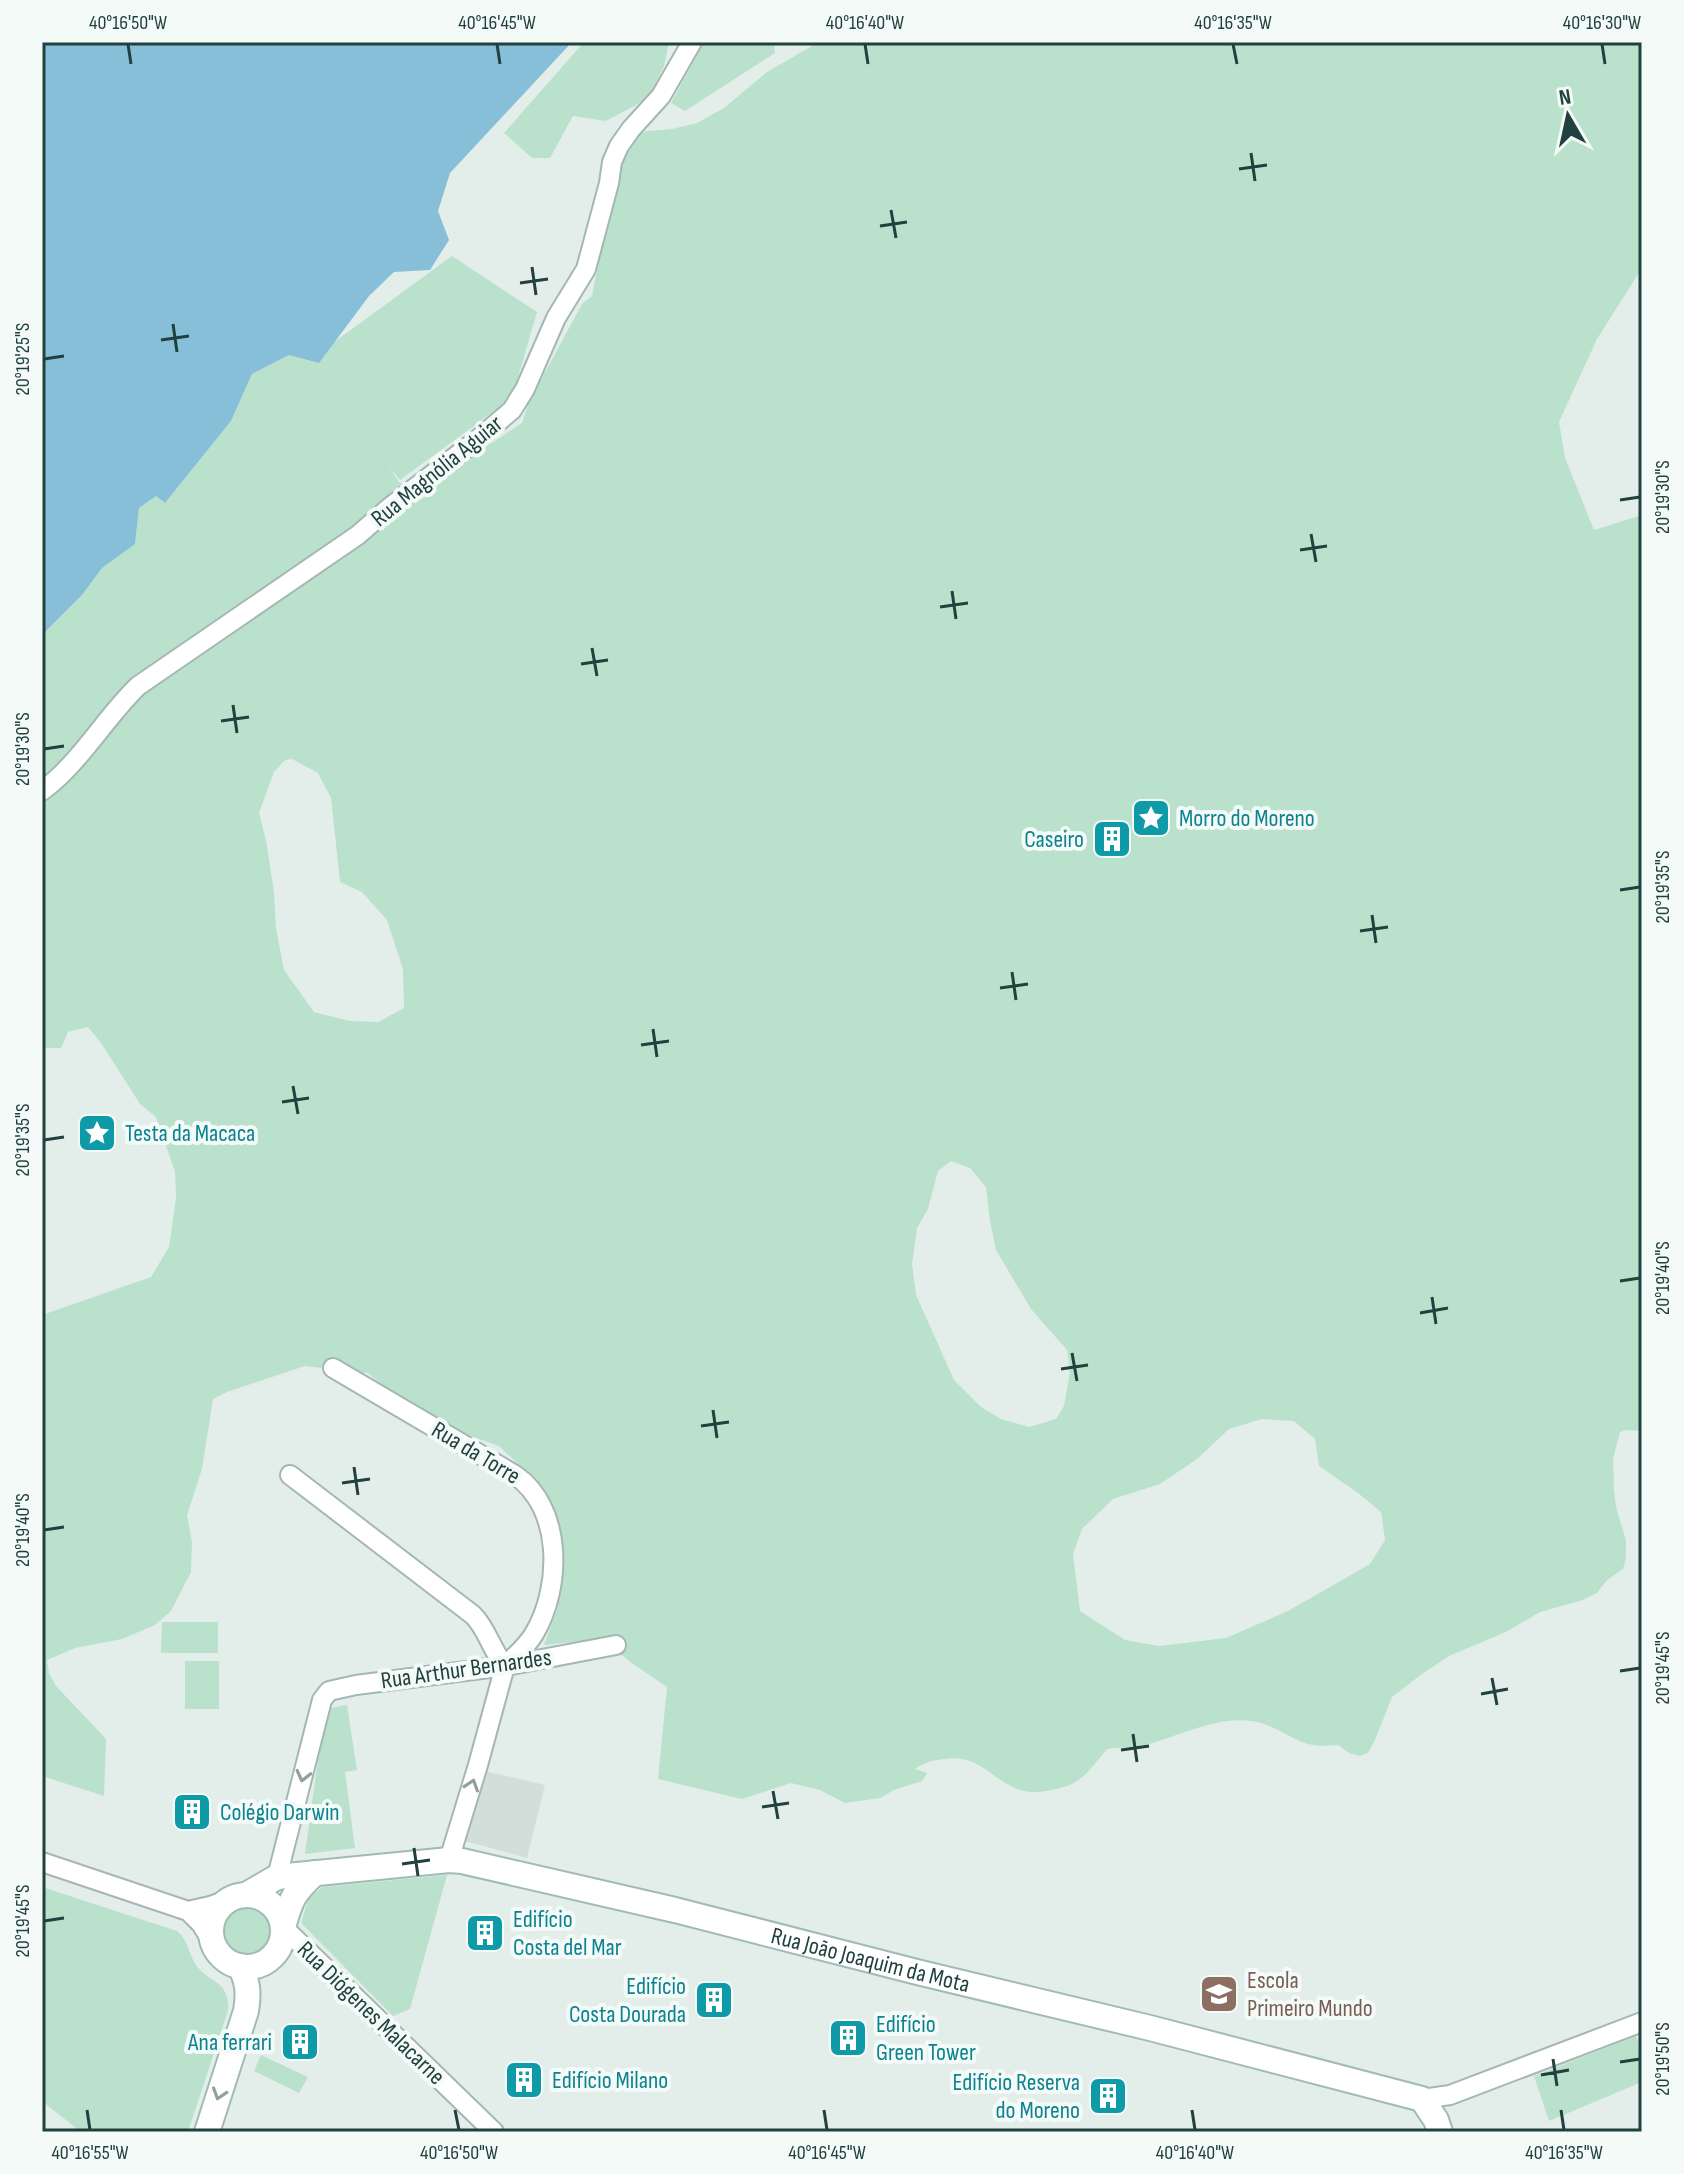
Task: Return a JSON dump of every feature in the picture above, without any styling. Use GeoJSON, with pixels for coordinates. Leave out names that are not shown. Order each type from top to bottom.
{"type":"FeatureCollection","features":[{"type":"Feature","properties":{"kind":"street","name":"Rua Magnólia Aguiar"},"geometry":{"type":"LineString","coordinates":[[42,791],[82,753],[118,705],[138,686],[358,535],[512,410],[525,389],[556,318],[586,269],[612,162],[631,129],[661,96],[692,42]]}},
{"type":"Feature","properties":{"kind":"street","name":"Rua da Torre"},"geometry":{"type":"LineString","coordinates":[[333,1368],[515,1475],[528,1485],[543,1507],[553,1557],[550,1592],[534,1634],[505,1666]]}},
{"type":"Feature","properties":{"kind":"street"},"geometry":{"type":"LineString","coordinates":[[290,1475],[473,1615],[485,1627],[494,1654],[505,1666],[449,1860]]}},
{"type":"Feature","properties":{"kind":"street","name":"Rua Arthur Bernardes"},"geometry":{"type":"LineString","coordinates":[[277,1877],[322,1700],[329,1691],[339,1687],[505,1666],[616,1645]]}},
{"type":"Feature","properties":{"kind":"street","name":"Rua João Joaquim da Mota"},"geometry":{"type":"LineString","coordinates":[[277,1877],[462,1861],[675,1910],[1231,2048],[1422,2099]]}},
{"type":"Feature","properties":{"kind":"street"},"geometry":{"type":"LineString","coordinates":[[42,1862],[188,1911],[201,1924],[219,1954],[240,1966],[253,1966],[274,1953],[280,1945],[292,1899],[315,1873]]}},
{"type":"Feature","properties":{"kind":"street"},"geometry":{"type":"LineString","coordinates":[[213,1943],[213,1919],[219,1908],[277,1877]]}},
{"type":"Feature","properties":{"kind":"street"},"geometry":{"type":"LineString","coordinates":[[188,1911],[253,1895],[268,1901],[283,1927]]}},
{"type":"Feature","properties":{"kind":"street","name":"Rua Diógenes Malacarne"},"geometry":{"type":"LineString","coordinates":[[283,1927],[494,2132]]}},
{"type":"Feature","properties":{"kind":"street"},"geometry":{"type":"LineString","coordinates":[[207,2132],[246,2011],[249,1994],[240,1966]]}},
{"type":"Feature","properties":{"kind":"street"},"geometry":{"type":"LineString","coordinates":[[1440,2132],[1422,2099],[1450,2095],[1642,2022]]}},
{"type":"Feature","properties":{"kind":"shaded area"},"geometry":{"type":"Polygon","coordinates":[[[485,1771],[545,1785],[527,1858],[461,1840],[485,1771]]]}},
{"type":"Feature","properties":{"kind":"green space"},"geometry":{"type":"Polygon","coordinates":[[[584,42],[669,42],[664,66],[649,98],[606,121],[573,116],[550,158],[532,158],[504,133],[584,42]]]}},
{"type":"Feature","properties":{"kind":"green space"},"geometry":{"type":"Polygon","coordinates":[[[704,42],[774,42],[775,53],[685,111],[671,103],[704,42]]]}},
{"type":"Feature","properties":{"kind":"green space"},"geometry":{"type":"Polygon","coordinates":[[[819,42],[1642,42],[1642,268],[1597,339],[1559,422],[1565,458],[1594,530],[1642,515],[1642,1431],[1620,1432],[1613,1459],[1616,1507],[1626,1541],[1623,1569],[1607,1580],[1597,1593],[1540,1612],[1506,1632],[1449,1656],[1422,1674],[1392,1697],[1368,1753],[1360,1756],[1338,1745],[1306,1744],[1265,1724],[1239,1720],[1202,1727],[1150,1744],[1107,1749],[1077,1781],[1045,1791],[1017,1789],[980,1766],[958,1759],[937,1760],[922,1765],[915,1769],[927,1773],[922,1781],[880,1798],[845,1803],[820,1790],[791,1783],[742,1799],[658,1779],[667,1687],[603,1639],[544,1645],[558,1607],[558,1534],[552,1502],[540,1485],[499,1446],[448,1428],[387,1390],[368,1373],[305,1366],[213,1399],[202,1469],[187,1515],[192,1542],[191,1572],[171,1611],[155,1625],[122,1639],[75,1648],[47,1660],[56,1686],[106,1739],[104,1796],[42,1776],[42,1315],[151,1277],[169,1247],[176,1198],[175,1172],[156,1117],[140,1104],[88,1027],[68,1032],[61,1048],[42,1048],[42,635],[82,595],[102,568],[135,544],[139,508],[156,496],[165,503],[231,421],[252,374],[289,355],[311,359],[452,256],[537,312],[512,398],[400,480],[389,467],[399,482],[410,488],[424,489],[436,485],[473,451],[484,448],[522,423],[529,402],[582,304],[592,296],[611,200],[612,179],[628,146],[647,131],[697,123],[724,108],[767,72],[819,42]],[[292,759],[285,760],[274,772],[259,813],[266,840],[284,970],[314,1012],[350,1021],[378,1022],[404,1008],[403,969],[387,920],[362,892],[340,882],[331,798],[318,773],[292,759]],[[951,1161],[938,1171],[928,1209],[917,1228],[912,1264],[916,1295],[954,1380],[981,1407],[1001,1419],[1029,1427],[1056,1419],[1064,1406],[1070,1372],[1067,1350],[1031,1309],[996,1250],[986,1187],[970,1168],[951,1161]],[[1262,1419],[1229,1429],[1197,1459],[1160,1484],[1113,1499],[1082,1529],[1073,1554],[1080,1611],[1125,1640],[1159,1646],[1226,1638],[1288,1611],[1370,1564],[1385,1540],[1381,1512],[1319,1466],[1315,1439],[1294,1421],[1262,1419]]]}},
{"type":"Feature","properties":{"kind":"green space"},"geometry":{"type":"Polygon","coordinates":[[[162,1622],[218,1622],[218,1653],[161,1653],[162,1622]]]}},
{"type":"Feature","properties":{"kind":"green space"},"geometry":{"type":"Polygon","coordinates":[[[185,1661],[219,1661],[219,1709],[185,1709],[185,1661]]]}},
{"type":"Feature","properties":{"kind":"green space"},"geometry":{"type":"Polygon","coordinates":[[[347,1705],[357,1770],[345,1772],[355,1848],[305,1854],[325,1709],[347,1705]]]}},
{"type":"Feature","properties":{"kind":"green space"},"geometry":{"type":"Polygon","coordinates":[[[447,1875],[410,2009],[393,2016],[301,1923],[309,1897],[323,1887],[447,1875]]]}},
{"type":"Feature","properties":{"kind":"green space"},"geometry":{"type":"Polygon","coordinates":[[[42,1887],[177,1931],[196,1965],[226,1993],[228,2011],[188,2132],[81,2132],[42,2101],[42,1887]]]}},
{"type":"Feature","properties":{"kind":"green space"},"geometry":{"type":"Polygon","coordinates":[[[246,1903],[265,1911],[273,1930],[265,1949],[246,1957],[227,1949],[219,1930],[227,1911],[246,1903]]]}},
{"type":"Feature","properties":{"kind":"green space"},"geometry":{"type":"Polygon","coordinates":[[[1636,2036],[1642,2051],[1642,2082],[1549,2121],[1534,2076],[1636,2036]]]}},
{"type":"Feature","properties":{"kind":"green space"},"geometry":{"type":"Polygon","coordinates":[[[261,2055],[308,2077],[299,2093],[254,2071],[261,2055]]]}},
{"type":"Feature","properties":{"kind":"water"},"geometry":{"type":"Polygon","coordinates":[[[42,42],[572,42],[450,173],[438,211],[449,240],[430,270],[394,272],[369,296],[319,363],[289,355],[252,374],[231,421],[165,503],[156,496],[139,508],[135,544],[102,568],[82,595],[42,635],[42,42]]]}},
{"type":"Feature","properties":{"kind":"place","name":"Morro do Moreno"},"geometry":{"type":"Point","coordinates":[1151,818]}},
{"type":"Feature","properties":{"kind":"place","name":"Caseiro"},"geometry":{"type":"Point","coordinates":[1112,839]}},
{"type":"Feature","properties":{"kind":"place","name":"Testa da Macaca"},"geometry":{"type":"Point","coordinates":[97,1133]}},
{"type":"Feature","properties":{"kind":"place","name":"Colégio Darwin"},"geometry":{"type":"Point","coordinates":[192,1812]}},
{"type":"Feature","properties":{"kind":"place","name":"Edifício Costa del Mar"},"geometry":{"type":"Point","coordinates":[485,1933]}},
{"type":"Feature","properties":{"kind":"place","name":"Escola Primeiro Mundo"},"geometry":{"type":"Point","coordinates":[1219,1994]}},
{"type":"Feature","properties":{"kind":"place","name":"Edifício Costa Dourada"},"geometry":{"type":"Point","coordinates":[714,2000]}},
{"type":"Feature","properties":{"kind":"place","name":"Edifício Green Tower"},"geometry":{"type":"Point","coordinates":[848,2038]}},
{"type":"Feature","properties":{"kind":"place","name":"Ana ferrari"},"geometry":{"type":"Point","coordinates":[300,2042]}},
{"type":"Feature","properties":{"kind":"place","name":"Edifício Milano"},"geometry":{"type":"Point","coordinates":[524,2080]}},
{"type":"Feature","properties":{"kind":"place","name":"Edifício Reserva do Moreno"},"geometry":{"type":"Point","coordinates":[1108,2096]}}]}
